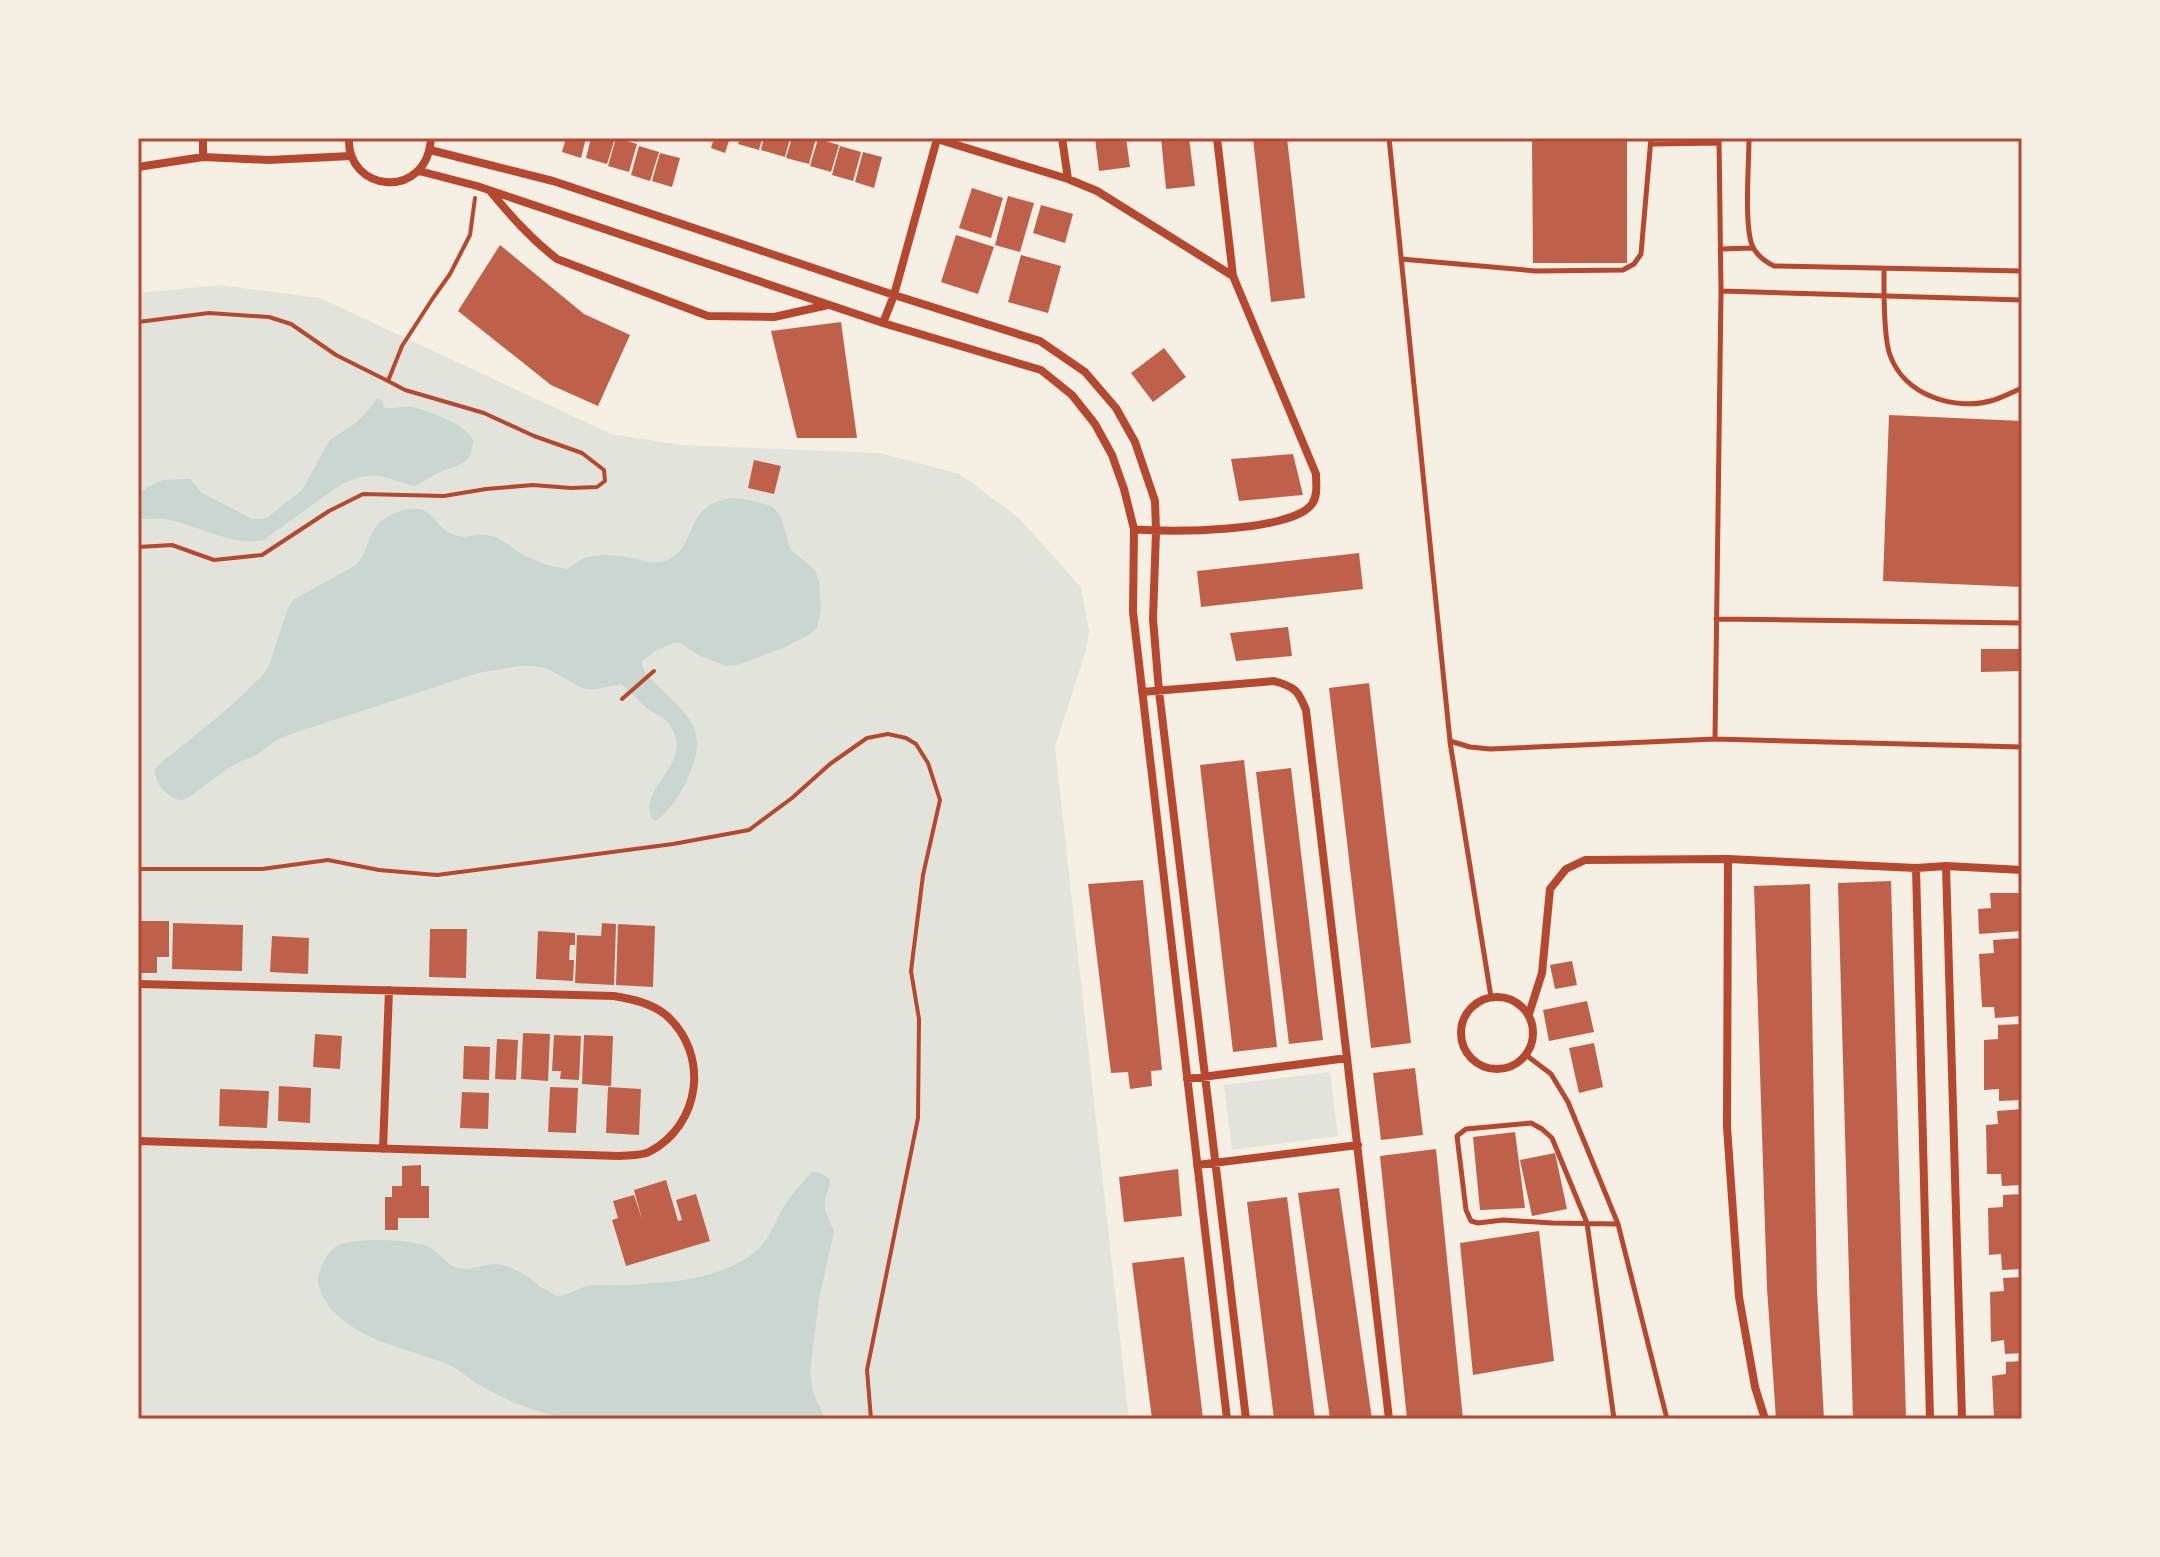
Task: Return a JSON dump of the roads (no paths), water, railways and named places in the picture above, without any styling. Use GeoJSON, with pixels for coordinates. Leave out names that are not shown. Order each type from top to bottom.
{"type":"FeatureCollection","features":[{"type":"Feature","properties":{"kind":"street"},"geometry":{"type":"LineString","coordinates":[[203,138],[203,157]]}},
{"type":"Feature","properties":{"kind":"street"},"geometry":{"type":"LineString","coordinates":[[349,138],[351,156],[357,166],[375,180],[399,182],[419,171],[426,162],[431,138]]}},
{"type":"Feature","properties":{"kind":"street"},"geometry":{"type":"LineString","coordinates":[[883,323],[894,295],[936,138],[1097,191],[1233,276]]}},
{"type":"Feature","properties":{"kind":"street"},"geometry":{"type":"LineString","coordinates":[[1062,138],[1068,179]]}},
{"type":"Feature","properties":{"kind":"street"},"geometry":{"type":"LineString","coordinates":[[1134,529],[1217,529],[1285,520],[1304,511],[1312,504],[1316,494],[1316,474],[1233,276],[1217,138]]}},
{"type":"Feature","properties":{"kind":"street"},"geometry":{"type":"LineString","coordinates":[[430,150],[553,181],[1040,341],[1085,372],[1116,408],[1135,442],[1155,501],[1153,619],[1159,691],[1246,1419]]}},
{"type":"Feature","properties":{"kind":"street"},"geometry":{"type":"LineString","coordinates":[[138,167],[203,157],[269,160],[351,156]]}},
{"type":"Feature","properties":{"kind":"street"},"geometry":{"type":"LineString","coordinates":[[419,171],[477,186],[883,323],[1041,370],[1072,395],[1095,424],[1112,455],[1134,529],[1133,612],[1227,1419]]}},
{"type":"Feature","properties":{"kind":"street"},"geometry":{"type":"LineString","coordinates":[[489,190],[518,224],[557,259],[708,316],[774,317],[829,305]]}},
{"type":"Feature","properties":{"kind":"street"},"geometry":{"type":"LineString","coordinates":[[1142,692],[1274,681],[1290,685],[1299,693],[1306,710],[1389,1419]]}},
{"type":"Feature","properties":{"kind":"street"},"geometry":{"type":"LineString","coordinates":[[1529,1014],[1542,973],[1550,889],[1566,869],[1585,860],[1728,859],[2022,870]]}},
{"type":"Feature","properties":{"kind":"street"},"geometry":{"type":"LineString","coordinates":[[1728,859],[1727,1127],[1739,1297],[1755,1387],[1765,1419]]}},
{"type":"Feature","properties":{"kind":"street"},"geometry":{"type":"LineString","coordinates":[[1946,866],[1962,1419]]}},
{"type":"Feature","properties":{"kind":"street"},"geometry":{"type":"LineString","coordinates":[[1916,868],[1930,1419]]}},
{"type":"Feature","properties":{"kind":"street"},"geometry":{"type":"LineString","coordinates":[[138,984],[614,996],[641,1001],[665,1015],[683,1036],[694,1062],[695,1090],[686,1116],[669,1139],[646,1154],[619,1156],[138,1141]]}},
{"type":"Feature","properties":{"kind":"street"},"geometry":{"type":"LineString","coordinates":[[383,1149],[389,990]]}},
{"type":"Feature","properties":{"kind":"street"},"geometry":{"type":"LineString","coordinates":[[1491,997],[1513,999],[1522,1005],[1533,1024],[1532,1045],[1526,1055],[1519,1063],[1498,1069],[1479,1064],[1466,1050],[1461,1034],[1472,1006],[1491,997]]}},
{"type":"Feature","properties":{"kind":"street"},"geometry":{"type":"LineString","coordinates":[[1187,1079],[1347,1058]]}},
{"type":"Feature","properties":{"kind":"street"},"geometry":{"type":"LineString","coordinates":[[1197,1165],[1358,1145]]}},
{"type":"Feature","properties":{"kind":"lane"},"geometry":{"type":"LineString","coordinates":[[1389,138],[1450,741],[1491,997]]}},
{"type":"Feature","properties":{"kind":"lane"},"geometry":{"type":"LineString","coordinates":[[1749,138],[1748,231],[1753,248],[1762,260],[1774,266],[2022,271]]}},
{"type":"Feature","properties":{"kind":"lane"},"geometry":{"type":"LineString","coordinates":[[1401,259],[1536,271],[1623,270],[1634,264],[1641,254],[1651,141],[1719,141],[1721,291],[1715,739]]}},
{"type":"Feature","properties":{"kind":"lane"},"geometry":{"type":"LineString","coordinates":[[1720,249],[1753,248]]}},
{"type":"Feature","properties":{"kind":"lane"},"geometry":{"type":"LineString","coordinates":[[1884,269],[1889,353],[1900,374],[1918,391],[1966,404],[1993,400],[2022,388]]}},
{"type":"Feature","properties":{"kind":"lane"},"geometry":{"type":"LineString","coordinates":[[1721,291],[2022,300]]}},
{"type":"Feature","properties":{"kind":"lane"},"geometry":{"type":"LineString","coordinates":[[1716,619],[2022,623]]}},
{"type":"Feature","properties":{"kind":"lane"},"geometry":{"type":"LineString","coordinates":[[1450,741],[1490,749],[1715,739],[2022,747]]}},
{"type":"Feature","properties":{"kind":"lane"},"geometry":{"type":"LineString","coordinates":[[1526,1055],[1551,1074],[1568,1102],[1618,1224],[1667,1419]]}},
{"type":"Feature","properties":{"kind":"lane"},"geometry":{"type":"LineString","coordinates":[[1614,1419],[1587,1223],[1552,1138],[1531,1123],[1466,1129],[1457,1136],[1466,1210],[1471,1221],[1478,1223],[1503,1220],[1587,1223],[1618,1224]]}}]}
